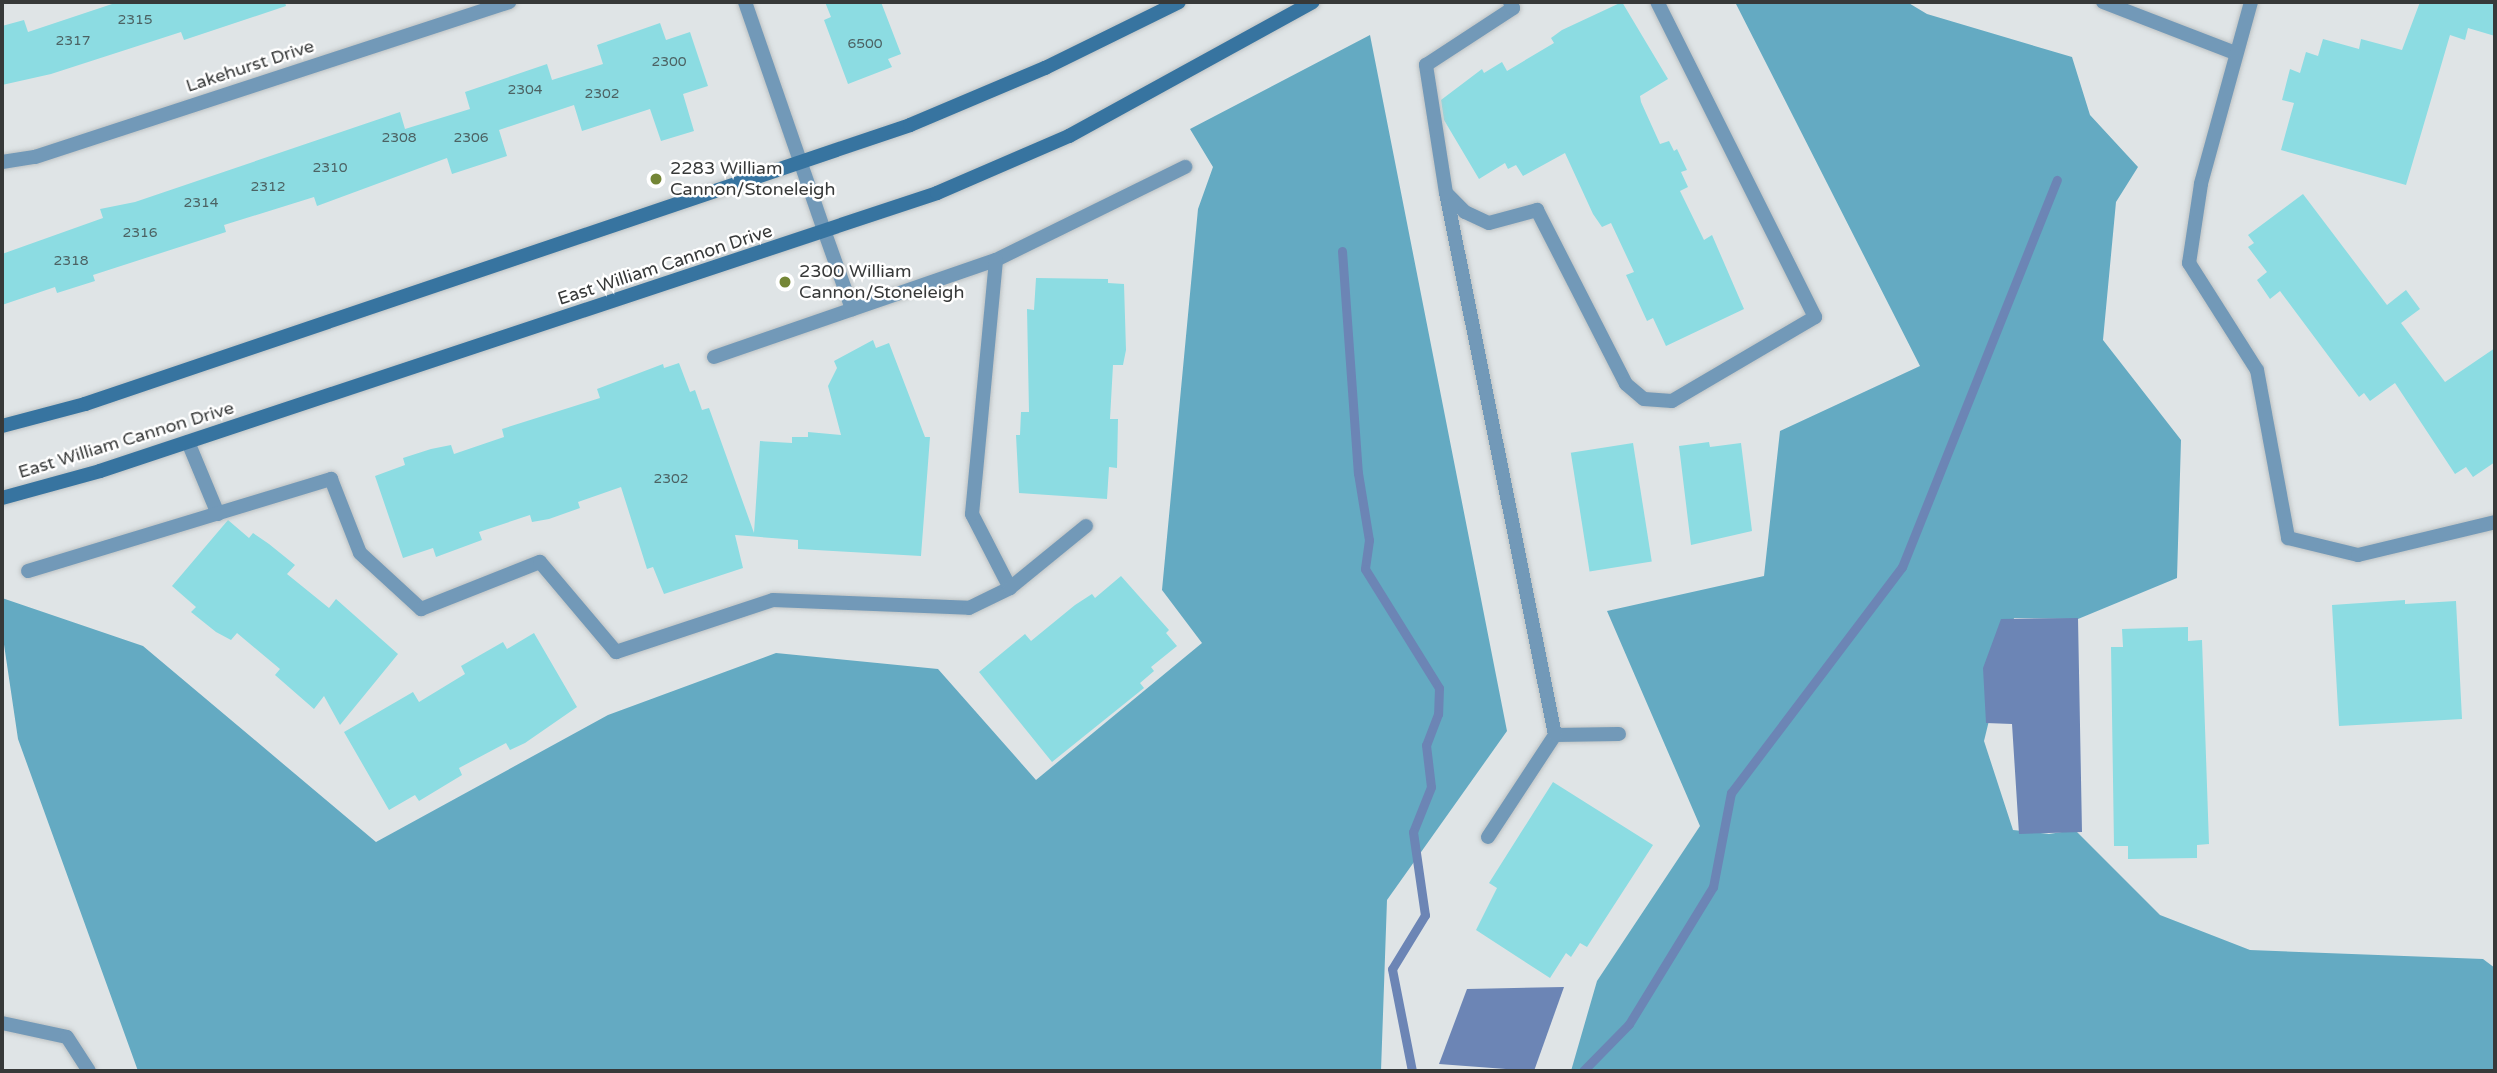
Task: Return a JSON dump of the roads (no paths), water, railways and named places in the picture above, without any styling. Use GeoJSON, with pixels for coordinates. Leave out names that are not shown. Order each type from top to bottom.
{"type":"FeatureCollection","features":[{"type":"Feature","properties":{"kind":"main road"},"geometry":{"type":"LineString","coordinates":[[2,426],[98,400],[910,125],[981,96],[1179,2]]}},
{"type":"Feature","properties":{"kind":"main road","name":"East William Cannon Drive"},"geometry":{"type":"LineString","coordinates":[[2,498],[188,442],[825,233],[937,193],[1069,136],[1313,2]]}},
{"type":"Feature","properties":{"kind":"street","name":"Lakehurst Drive"},"geometry":{"type":"LineString","coordinates":[[2,162],[35,157],[509,2]]}},
{"type":"Feature","properties":{"kind":"street"},"geometry":{"type":"LineString","coordinates":[[745,2],[852,309]]}},
{"type":"Feature","properties":{"kind":"street"},"geometry":{"type":"LineString","coordinates":[[1446,194],[1465,212],[1489,223],[1537,210],[1626,384],[1644,399],[1672,401],[1815,317],[1657,2]]}},
{"type":"Feature","properties":{"kind":"street"},"geometry":{"type":"LineString","coordinates":[[2103,2],[2235,53]]}},
{"type":"Feature","properties":{"kind":"street"},"geometry":{"type":"LineString","coordinates":[[2250,2],[2201,184],[2189,263],[2257,370],[2288,538],[2358,555],[2495,522]]}},
{"type":"Feature","properties":{"kind":"street"},"geometry":{"type":"LineString","coordinates":[[1488,837],[1555,735],[1446,194],[1426,65],[1516,4]]}},
{"type":"Feature","properties":{"kind":"street"},"geometry":{"type":"LineString","coordinates":[[714,357],[996,260],[1185,167]]}},
{"type":"Feature","properties":{"kind":"street"},"geometry":{"type":"LineString","coordinates":[[996,260],[972,514],[1010,588]]}},
{"type":"Feature","properties":{"kind":"street"},"geometry":{"type":"LineString","coordinates":[[188,442],[218,513]]}},
{"type":"Feature","properties":{"kind":"street"},"geometry":{"type":"LineString","coordinates":[[27,571],[331,480],[360,553],[421,609],[540,562],[616,652],[773,600],[969,608],[1010,588],[1086,526]]}},
{"type":"Feature","properties":{"kind":"street"},"geometry":{"type":"LineString","coordinates":[[1555,735],[1619,734]]}},
{"type":"Feature","properties":{"kind":"street"},"geometry":{"type":"LineString","coordinates":[[2,1023],[67,1037],[89,1071]]}},
{"type":"Feature","properties":{"kind":"waterway"},"geometry":{"type":"LineString","coordinates":[[1583,1071],[1629,1024],[1713,887],[1731,793],[1902,567],[2057,180]]}},
{"type":"Feature","properties":{"kind":"waterway"},"geometry":{"type":"LineString","coordinates":[[1342,251],[1358,473],[1369,540],[1365,569],[1439,688],[1438,714],[1426,745],[1431,787],[1413,832],[1425,915],[1392,969],[1412,1071]]}},
{"type":"Feature","properties":{"kind":"place","name":"2283 William Cannon/Stoneleigh"},"geometry":{"type":"Point","coordinates":[656,179]}},
{"type":"Feature","properties":{"kind":"place","name":"2300 William Cannon/Stoneleigh"},"geometry":{"type":"Point","coordinates":[785,282]}}]}
